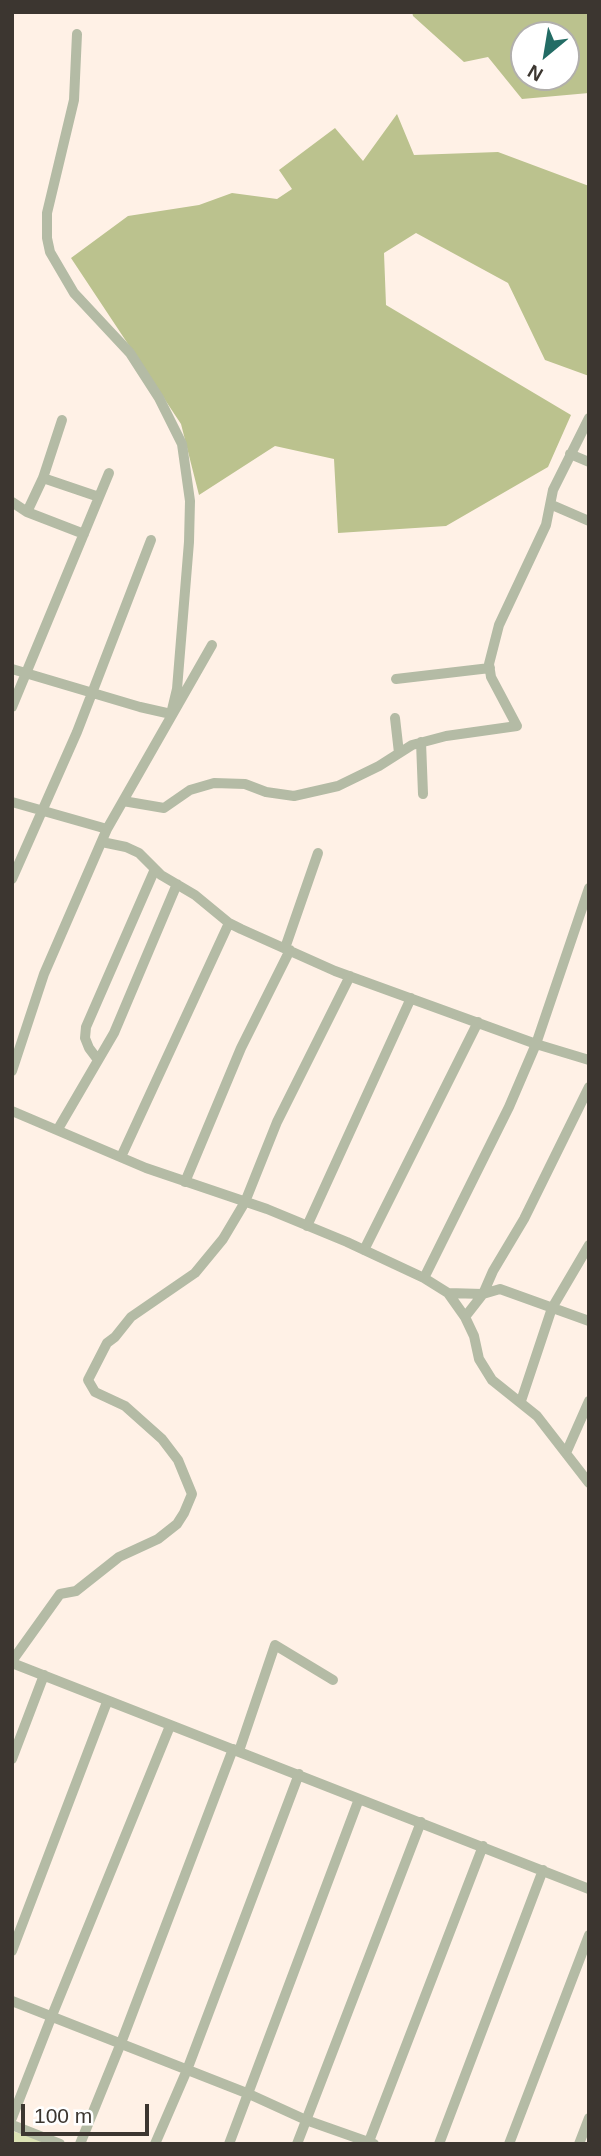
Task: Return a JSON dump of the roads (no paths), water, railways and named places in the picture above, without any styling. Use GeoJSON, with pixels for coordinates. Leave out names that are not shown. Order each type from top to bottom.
{"type":"FeatureCollection","features":[{"type":"Feature","properties":{"kind":"street"},"geometry":{"type":"LineString","coordinates":[[77,34],[74,100],[47,213],[47,238],[50,252],[74,293],[130,353],[159,398],[182,444],[190,502],[190,542],[177,690],[171,714]]}},
{"type":"Feature","properties":{"kind":"street"},"geometry":{"type":"LineString","coordinates":[[123,801],[164,808],[190,790],[214,783],[244,784],[266,792],[295,796],[338,786],[421,742],[517,726],[491,677],[490,668],[499,625],[546,525],[553,490],[589,418]]}},
{"type":"Feature","properties":{"kind":"street"},"geometry":{"type":"LineString","coordinates":[[27,512],[43,478],[62,419]]}},
{"type":"Feature","properties":{"kind":"street"},"geometry":{"type":"LineString","coordinates":[[570,454],[589,462]]}},
{"type":"Feature","properties":{"kind":"street"},"geometry":{"type":"LineString","coordinates":[[12,707],[109,473]]}},
{"type":"Feature","properties":{"kind":"street"},"geometry":{"type":"LineString","coordinates":[[43,478],[99,497]]}},
{"type":"Feature","properties":{"kind":"street"},"geometry":{"type":"LineString","coordinates":[[12,502],[27,512],[84,534]]}},
{"type":"Feature","properties":{"kind":"street"},"geometry":{"type":"LineString","coordinates":[[552,505],[589,521]]}},
{"type":"Feature","properties":{"kind":"street"},"geometry":{"type":"LineString","coordinates":[[12,879],[77,732],[151,540]]}},
{"type":"Feature","properties":{"kind":"street"},"geometry":{"type":"LineString","coordinates":[[12,1070],[44,974],[107,829],[212,645]]}},
{"type":"Feature","properties":{"kind":"street"},"geometry":{"type":"LineString","coordinates":[[396,678],[490,668]]}},
{"type":"Feature","properties":{"kind":"street"},"geometry":{"type":"LineString","coordinates":[[12,669],[171,714]]}},
{"type":"Feature","properties":{"kind":"street"},"geometry":{"type":"LineString","coordinates":[[395,718],[399,753]]}},
{"type":"Feature","properties":{"kind":"street"},"geometry":{"type":"LineString","coordinates":[[421,742],[423,794]]}},
{"type":"Feature","properties":{"kind":"street"},"geometry":{"type":"LineString","coordinates":[[12,802],[107,829]]}},
{"type":"Feature","properties":{"kind":"street"},"geometry":{"type":"LineString","coordinates":[[102,842],[127,847],[139,853],[155,869],[207,903],[229,923],[287,949],[350,976],[536,1044],[589,1060]]}},
{"type":"Feature","properties":{"kind":"street"},"geometry":{"type":"LineString","coordinates":[[185,1182],[241,1048],[287,949],[318,853]]}},
{"type":"Feature","properties":{"kind":"street"},"geometry":{"type":"LineString","coordinates":[[99,1060],[85,1038],[86,1027],[155,869]]}},
{"type":"Feature","properties":{"kind":"street"},"geometry":{"type":"LineString","coordinates":[[58,1129],[114,1032],[177,884]]}},
{"type":"Feature","properties":{"kind":"street"},"geometry":{"type":"LineString","coordinates":[[424,1278],[509,1107],[536,1044],[589,888]]}},
{"type":"Feature","properties":{"kind":"street"},"geometry":{"type":"LineString","coordinates":[[121,1157],[229,923]]}},
{"type":"Feature","properties":{"kind":"street"},"geometry":{"type":"LineString","coordinates":[[350,976],[278,1122],[244,1202],[223,1239],[195,1273],[131,1317],[107,1343],[88,1380],[95,1392],[125,1406],[162,1439],[178,1460],[192,1494],[184,1513],[177,1524],[158,1539],[119,1557],[76,1591],[60,1594],[12,1662],[107,1702],[299,1774],[589,1889]]}},
{"type":"Feature","properties":{"kind":"street"},"geometry":{"type":"LineString","coordinates":[[307,1226],[411,998]]}},
{"type":"Feature","properties":{"kind":"street"},"geometry":{"type":"LineString","coordinates":[[364,1250],[478,1022]]}},
{"type":"Feature","properties":{"kind":"street"},"geometry":{"type":"LineString","coordinates":[[465,1317],[483,1294],[493,1271],[524,1219],[589,1087]]}},
{"type":"Feature","properties":{"kind":"street"},"geometry":{"type":"LineString","coordinates":[[12,1111],[185,1182],[307,1226],[424,1278],[449,1293],[465,1317],[474,1336],[479,1359],[492,1380],[537,1416],[589,1483]]}},
{"type":"Feature","properties":{"kind":"street"},"geometry":{"type":"LineString","coordinates":[[521,1401],[552,1308],[589,1245]]}},
{"type":"Feature","properties":{"kind":"street"},"geometry":{"type":"LineString","coordinates":[[449,1293],[483,1294],[500,1289],[589,1321]]}},
{"type":"Feature","properties":{"kind":"street"},"geometry":{"type":"LineString","coordinates":[[566,1453],[589,1401]]}},
{"type":"Feature","properties":{"kind":"street"},"geometry":{"type":"LineString","coordinates":[[80,2144],[275,1645],[333,1680]]}},
{"type":"Feature","properties":{"kind":"street"},"geometry":{"type":"LineString","coordinates":[[12,1759],[44,1675]]}},
{"type":"Feature","properties":{"kind":"street"},"geometry":{"type":"LineString","coordinates":[[12,1951],[107,1702]]}},
{"type":"Feature","properties":{"kind":"street"},"geometry":{"type":"LineString","coordinates":[[12,2118],[170,1726]]}},
{"type":"Feature","properties":{"kind":"street"},"geometry":{"type":"LineString","coordinates":[[155,2144],[187,2070],[299,1774]]}},
{"type":"Feature","properties":{"kind":"street"},"geometry":{"type":"LineString","coordinates":[[229,2144],[359,1799]]}},
{"type":"Feature","properties":{"kind":"street"},"geometry":{"type":"LineString","coordinates":[[298,2144],[421,1822]]}},
{"type":"Feature","properties":{"kind":"street"},"geometry":{"type":"LineString","coordinates":[[12,2001],[249,2094],[306,2120],[370,2143],[483,1846]]}},
{"type":"Feature","properties":{"kind":"street"},"geometry":{"type":"LineString","coordinates":[[439,2144],[543,1870]]}},
{"type":"Feature","properties":{"kind":"street"},"geometry":{"type":"LineString","coordinates":[[509,2144],[589,1935]]}},
{"type":"Feature","properties":{"kind":"street"},"geometry":{"type":"LineString","coordinates":[[579,2144],[589,2118]]}},
{"type":"Feature","properties":{"kind":"street"},"geometry":{"type":"LineString","coordinates":[[12,2125],[60,2144]]}}]}
